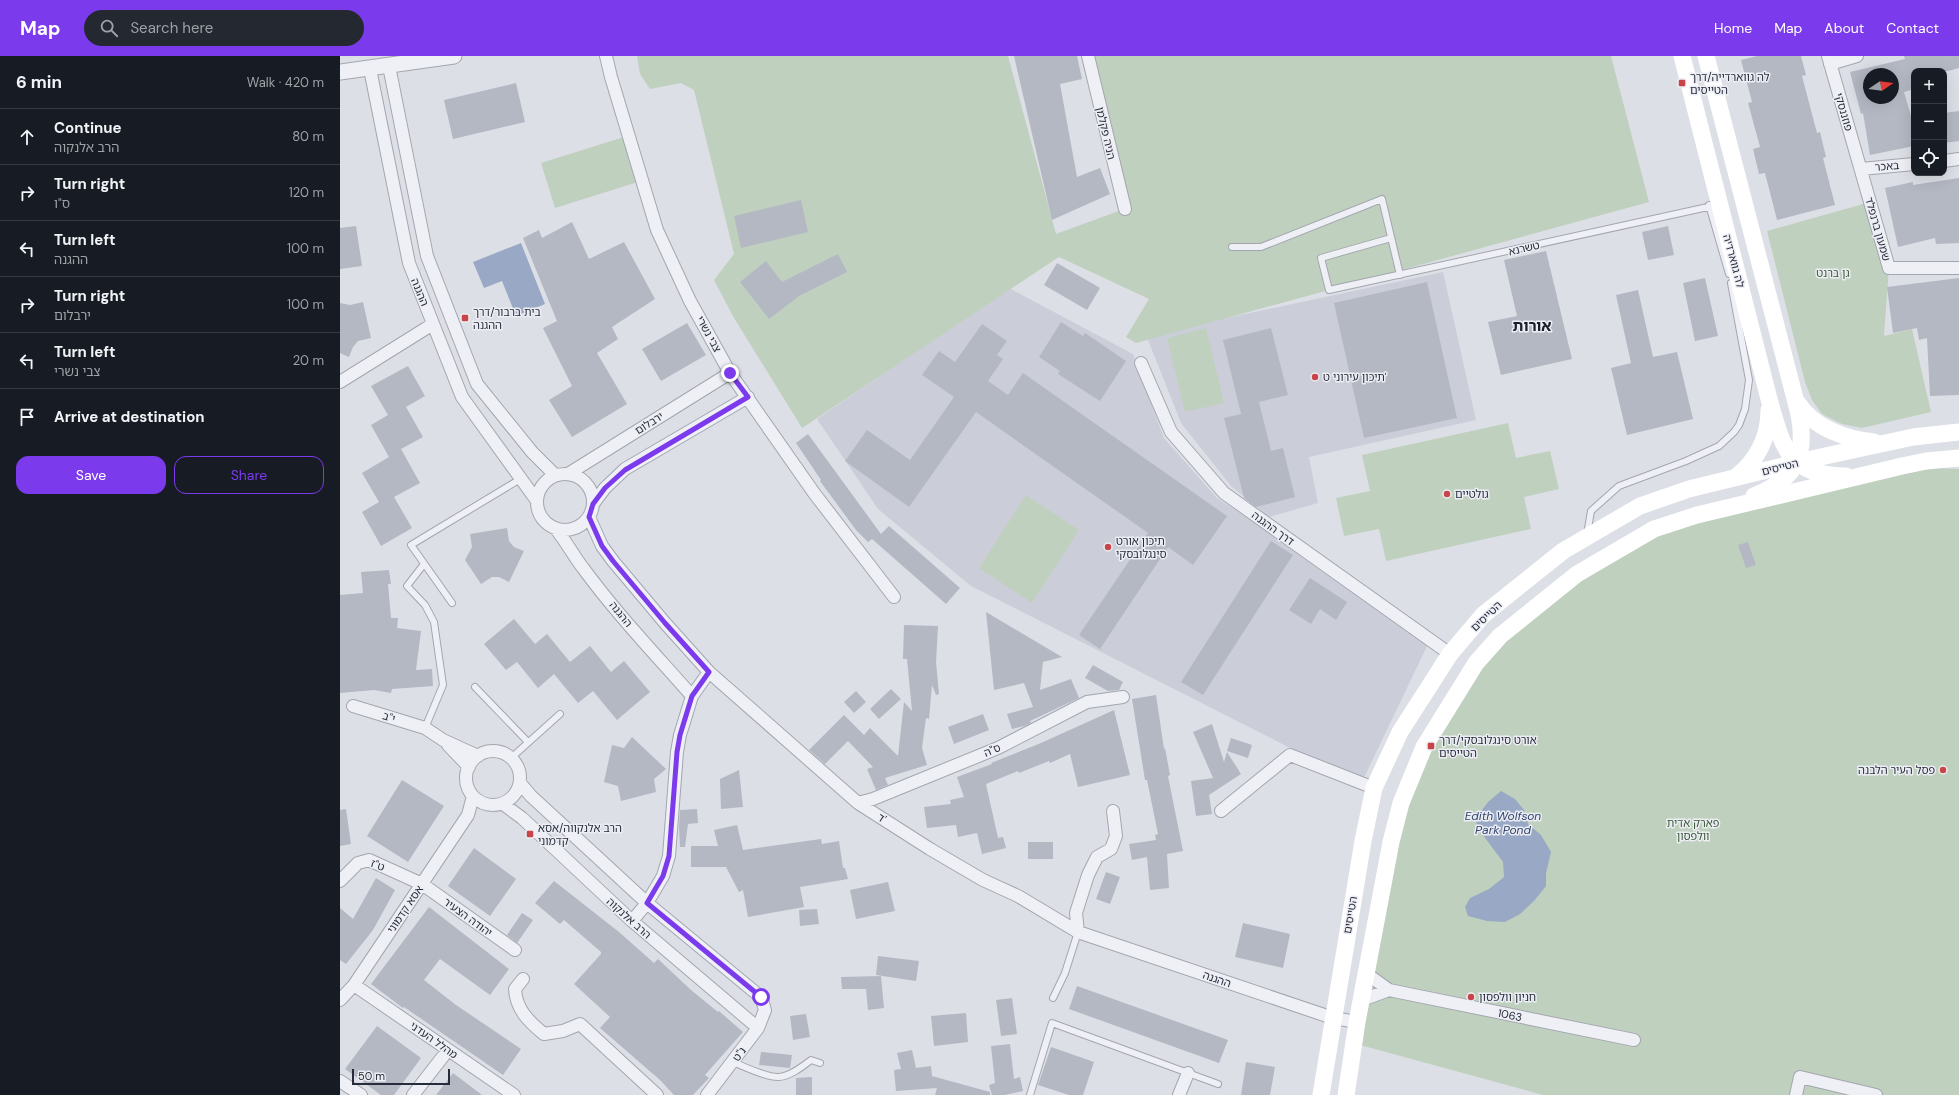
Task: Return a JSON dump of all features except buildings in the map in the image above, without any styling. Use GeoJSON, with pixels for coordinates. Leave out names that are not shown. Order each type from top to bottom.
{"type":"FeatureCollection","features":[{"type":"Feature","properties":{"kind":"main road","name":"לה גווארדיה"},"geometry":{"type":"LineString","coordinates":[[1682,56],[1714,205],[1769,399],[1784,444],[1796,463]]}},
{"type":"Feature","properties":{"kind":"main road"},"geometry":{"type":"LineString","coordinates":[[1706,56],[1794,396],[1802,437],[1802,450],[1796,463],[1782,480],[1770,489],[1717,510]]}},
{"type":"Feature","properties":{"kind":"main road"},"geometry":{"type":"LineString","coordinates":[[1794,396],[1804,412],[1817,423],[1828,429],[1855,439],[1884,443]]}},
{"type":"Feature","properties":{"kind":"main road"},"geometry":{"type":"LineString","coordinates":[[1736,478],[1751,463],[1763,443],[1769,422],[1769,399]]}},
{"type":"Feature","properties":{"kind":"main road","name":"הטייסים"},"geometry":{"type":"LineString","coordinates":[[1321,1095],[1332,1018],[1363,841],[1374,788],[1400,732],[1450,654],[1483,615],[1563,551],[1586,536],[1640,506],[1689,489],[1796,463],[1913,437],[1959,432]]}},
{"type":"Feature","properties":{"kind":"main road"},"geometry":{"type":"LineString","coordinates":[[1346,1095],[1357,1022],[1391,842],[1401,802],[1424,747],[1471,668],[1500,636],[1576,574],[1654,529],[1683,519],[1717,510],[1861,476],[1926,461],[1959,458]]}},
{"type":"Feature","properties":{"kind":"main road"},"geometry":{"type":"LineString","coordinates":[[1796,463],[1812,471],[1833,475],[1861,476]]}},
{"type":"Feature","properties":{"kind":"street"},"geometry":{"type":"LineString","coordinates":[[340,72],[369,62],[454,56]]}},
{"type":"Feature","properties":{"kind":"street","name":"צבי נשרי"},"geometry":{"type":"LineString","coordinates":[[606,56],[657,230],[690,301],[730,373],[814,494],[894,597]]}},
{"type":"Feature","properties":{"kind":"street","name":"הניה פקלמן"},"geometry":{"type":"LineString","coordinates":[[1088,56],[1124,209]]}},
{"type":"Feature","properties":{"kind":"street"},"geometry":{"type":"LineString","coordinates":[[1829,60],[1857,56]]}},
{"type":"Feature","properties":{"kind":"street","name":"פוזננסקי"},"geometry":{"type":"LineString","coordinates":[[1829,60],[1861,169]]}},
{"type":"Feature","properties":{"kind":"street","name":"ההגנה"},"geometry":{"type":"LineString","coordinates":[[388,61],[428,256],[477,384],[532,452],[555,475]]}},
{"type":"Feature","properties":{"kind":"street","name":"ההגנה"},"geometry":{"type":"LineString","coordinates":[[369,62],[409,263],[462,397],[522,478],[537,501]]}},
{"type":"Feature","properties":{"kind":"street"},"geometry":{"type":"LineString","coordinates":[[1947,161],[1959,159]]}},
{"type":"Feature","properties":{"kind":"street","name":"באכר"},"geometry":{"type":"LineString","coordinates":[[1861,169],[1911,164]]}},
{"type":"Feature","properties":{"kind":"street","name":"שמעון ברנפלד"},"geometry":{"type":"LineString","coordinates":[[1861,169],[1888,268],[1959,268]]}},
{"type":"Feature","properties":{"kind":"street"},"geometry":{"type":"LineString","coordinates":[[340,382],[433,324]]}},
{"type":"Feature","properties":{"kind":"street","name":"דרך ההגנה"},"geometry":{"type":"LineString","coordinates":[[1141,363],[1171,432],[1224,493],[1450,654]]}},
{"type":"Feature","properties":{"kind":"street","name":"ירבלום"},"geometry":{"type":"LineString","coordinates":[[568,474],[730,373]]}},
{"type":"Feature","properties":{"kind":"street"},"geometry":{"type":"LineString","coordinates":[[593,504],[589,487],[584,480],[568,474],[555,475],[542,485],[537,501],[542,517],[555,528],[572,529],[579,526],[589,517],[593,504],[605,488],[625,470],[748,397]]}},
{"type":"Feature","properties":{"kind":"street"},"geometry":{"type":"LineString","coordinates":[[589,517],[602,546],[609,556],[665,623],[709,672],[692,696],[687,708],[677,752],[669,856],[663,876],[647,903],[632,921]]}},
{"type":"Feature","properties":{"kind":"street","name":"ההגנה"},"geometry":{"type":"LineString","coordinates":[[555,528],[568,543],[583,567],[612,604],[692,696]]}},
{"type":"Feature","properties":{"kind":"street","name":"ד'"},"geometry":{"type":"LineString","coordinates":[[709,672],[858,803],[930,849],[983,880],[1018,896],[1078,932]]}},
{"type":"Feature","properties":{"kind":"street","name":"ס\"ה"},"geometry":{"type":"LineString","coordinates":[[858,803],[873,799],[998,748],[1087,702],[1123,697]]}},
{"type":"Feature","properties":{"kind":"street","name":"י\"ב"},"geometry":{"type":"LineString","coordinates":[[353,706],[425,728]]}},
{"type":"Feature","properties":{"kind":"street"},"geometry":{"type":"LineString","coordinates":[[425,728],[443,740],[478,756]]}},
{"type":"Feature","properties":{"kind":"street"},"geometry":{"type":"LineString","coordinates":[[443,740],[469,767]]}},
{"type":"Feature","properties":{"kind":"street"},"geometry":{"type":"LineString","coordinates":[[494,751],[503,753],[511,758],[517,765],[520,774],[520,783],[517,792],[511,799],[503,804],[494,805],[485,804],[473,796],[468,787],[466,778],[469,767],[478,756],[485,752],[494,751]]}},
{"type":"Feature","properties":{"kind":"street"},"geometry":{"type":"LineString","coordinates":[[1221,811],[1290,755],[1374,788]]}},
{"type":"Feature","properties":{"kind":"street","name":"הרב אלנקוה"},"geometry":{"type":"LineString","coordinates":[[520,783],[531,796],[647,903],[761,997],[765,1010]]}},
{"type":"Feature","properties":{"kind":"street","name":"אסא קדמוני"},"geometry":{"type":"LineString","coordinates":[[340,1000],[354,985],[468,815],[473,796]]}},
{"type":"Feature","properties":{"kind":"street","name":"אסא קדמוני"},"geometry":{"type":"LineString","coordinates":[[468,815],[485,804]]}},
{"type":"Feature","properties":{"kind":"street","name":"הרב אלנקוה"},"geometry":{"type":"LineString","coordinates":[[503,804],[522,818],[632,921],[758,1028]]}},
{"type":"Feature","properties":{"kind":"street"},"geometry":{"type":"LineString","coordinates":[[1078,932],[1076,913],[1088,875],[1097,857],[1111,849],[1116,836],[1113,811]]}},
{"type":"Feature","properties":{"kind":"street","name":"ט\"ז"},"geometry":{"type":"LineString","coordinates":[[340,881],[358,863],[369,860],[422,884]]}},
{"type":"Feature","properties":{"kind":"street","name":"יהודה הצעיר"},"geometry":{"type":"LineString","coordinates":[[422,884],[515,950]]}},
{"type":"Feature","properties":{"kind":"street","name":"ההגנה"},"geometry":{"type":"LineString","coordinates":[[1078,932],[1332,1018],[1357,1022]]}},
{"type":"Feature","properties":{"kind":"street","name":"1063"},"geometry":{"type":"LineString","coordinates":[[1367,974],[1389,990],[1634,1040]]}},
{"type":"Feature","properties":{"kind":"street"},"geometry":{"type":"LineString","coordinates":[[523,979],[515,989],[516,997],[520,1009],[531,1024],[544,1034],[563,1031],[580,1024],[656,1095]]}},
{"type":"Feature","properties":{"kind":"street","name":"מהלל העדני"},"geometry":{"type":"LineString","coordinates":[[354,985],[514,1095]]}},
{"type":"Feature","properties":{"kind":"street"},"geometry":{"type":"LineString","coordinates":[[1362,1000],[1389,990]]}},
{"type":"Feature","properties":{"kind":"street","name":"נ\"ט"},"geometry":{"type":"LineString","coordinates":[[707,1095],[758,1028],[765,1010]]}},
{"type":"Feature","properties":{"kind":"street"},"geometry":{"type":"LineString","coordinates":[[413,1095],[448,1050]]}},
{"type":"Feature","properties":{"kind":"street"},"geometry":{"type":"LineString","coordinates":[[1179,1095],[1188,1073]]}},
{"type":"Feature","properties":{"kind":"street"},"geometry":{"type":"LineString","coordinates":[[1796,1095],[1800,1077],[1876,1095]]}},
{"type":"Feature","properties":{"kind":"street"},"geometry":{"type":"LineString","coordinates":[[340,1081],[361,1095]]}},
{"type":"Feature","properties":{"kind":"lane"},"geometry":{"type":"LineString","coordinates":[[1232,247],[1261,247],[1382,199],[1400,275]]}},
{"type":"Feature","properties":{"kind":"lane","name":"טשרנא"},"geometry":{"type":"LineString","coordinates":[[1391,238],[1321,258],[1329,290],[1714,205]]}},
{"type":"Feature","properties":{"kind":"lane"},"geometry":{"type":"LineString","coordinates":[[1586,536],[1591,511],[1619,486],[1686,461],[1719,446],[1734,432],[1745,409],[1749,380],[1732,284],[1714,205]]}},
{"type":"Feature","properties":{"kind":"lane"},"geometry":{"type":"LineString","coordinates":[[452,603],[411,545],[522,478]]}},
{"type":"Feature","properties":{"kind":"lane"},"geometry":{"type":"LineString","coordinates":[[424,564],[407,586],[426,604],[434,622],[443,685],[425,728]]}},
{"type":"Feature","properties":{"kind":"lane"},"geometry":{"type":"LineString","coordinates":[[475,687],[528,742]]}},
{"type":"Feature","properties":{"kind":"lane"},"geometry":{"type":"LineString","coordinates":[[511,758],[560,714]]}},
{"type":"Feature","properties":{"kind":"lane"},"geometry":{"type":"LineString","coordinates":[[1053,998],[1065,974],[1078,932]]}},
{"type":"Feature","properties":{"kind":"lane"},"geometry":{"type":"LineString","coordinates":[[1030,1095],[1052,1023],[1218,1084]]}},
{"type":"Feature","properties":{"kind":"lane"},"geometry":{"type":"LineString","coordinates":[[733,1062],[753,1070],[778,1077],[791,1073],[811,1060],[820,1062]]}},
{"type":"Feature","properties":{"kind":"shaded area","name":"תיכון עירוני ט'"},"geometry":{"type":"Polygon","coordinates":[[[1443,272],[1476,420],[1309,457],[1318,503],[1269,517],[1231,486],[1181,423],[1146,335],[1443,272]]]}},
{"type":"Feature","properties":{"kind":"shaded area","name":"תיכון אורט סינגלובסקי"},"geometry":{"type":"Polygon","coordinates":[[[1009,288],[1133,354],[1164,438],[1217,498],[1430,640],[1361,784],[971,586],[878,509],[817,419],[1009,288]]]}},
{"type":"Feature","properties":{"kind":"green space"},"geometry":{"type":"Polygon","coordinates":[[[637,56],[1008,56],[1056,234],[1124,209],[1088,56],[1611,56],[1649,202],[1136,343],[1126,337],[1149,299],[1059,257],[802,428],[734,318],[714,280],[734,254],[694,90],[681,83],[650,89],[640,74],[637,56]]]}},
{"type":"Feature","properties":{"kind":"green space"},"geometry":{"type":"Polygon","coordinates":[[[624,137],[638,182],[555,208],[541,163],[624,137]]]}},
{"type":"Feature","properties":{"kind":"green space","name":"גן ברנט"},"geometry":{"type":"Polygon","coordinates":[[[1870,202],[1889,268],[1884,336],[1912,329],[1931,412],[1862,428],[1842,424],[1822,414],[1812,400],[1805,382],[1767,231],[1870,202]]]}},
{"type":"Feature","properties":{"kind":"green space"},"geometry":{"type":"Polygon","coordinates":[[[1206,328],[1224,403],[1185,412],[1167,338],[1206,328]]]}},
{"type":"Feature","properties":{"kind":"green space","name":"גולטיים"},"geometry":{"type":"Polygon","coordinates":[[[1508,423],[1516,458],[1550,451],[1559,489],[1524,497],[1531,529],[1386,561],[1379,529],[1344,536],[1336,498],[1370,491],[1362,455],[1508,423]]]}},
{"type":"Feature","properties":{"kind":"green space","name":"פארק אדית וולפסון"},"geometry":{"type":"Polygon","coordinates":[[[1935,468],[1959,469],[1959,1095],[1543,1095],[1360,1045],[1405,801],[1438,730],[1500,641],[1579,578],[1652,534],[1898,475],[1935,468]]]}},
{"type":"Feature","properties":{"kind":"green space"},"geometry":{"type":"Polygon","coordinates":[[[1026,495],[1079,530],[1032,603],[979,568],[1026,495]]]}},
{"type":"Feature","properties":{"kind":"water"},"geometry":{"type":"Polygon","coordinates":[[[521,243],[545,304],[516,316],[502,281],[484,288],[473,262],[521,243]]]}},
{"type":"Feature","properties":{"kind":"water","name":"Edith Wolfson Park Pond"},"geometry":{"type":"Polygon","coordinates":[[[1501,791],[1515,799],[1524,810],[1528,824],[1541,835],[1551,852],[1546,873],[1546,886],[1534,901],[1520,914],[1505,922],[1487,921],[1468,916],[1465,907],[1470,898],[1489,889],[1504,877],[1503,862],[1477,827],[1476,818],[1488,802],[1501,791]]]}},
{"type":"Feature","properties":{"kind":"place","name":"לה גווארדייה/דרך הטייסים"},"geometry":{"type":"Point","coordinates":[1682,83]}},
{"type":"Feature","properties":{"kind":"place","name":"בית ברבור/דרך ההגנה"},"geometry":{"type":"Point","coordinates":[465,318]}},
{"type":"Feature","properties":{"kind":"place","name":"תיכון עירוני ט'"},"geometry":{"type":"Point","coordinates":[1315,377]}},
{"type":"Feature","properties":{"kind":"place","name":"גולטיים"},"geometry":{"type":"Point","coordinates":[1447,494]}},
{"type":"Feature","properties":{"kind":"place","name":"תיכון אורט סינגלובסקי"},"geometry":{"type":"Point","coordinates":[1108,547]}},
{"type":"Feature","properties":{"kind":"place","name":"אורט סינגלובסקי/דרך הטייסים"},"geometry":{"type":"Point","coordinates":[1431,746]}},
{"type":"Feature","properties":{"kind":"place","name":"פסל העיר הלבנה"},"geometry":{"type":"Point","coordinates":[1943,770]}},
{"type":"Feature","properties":{"kind":"place","name":"הרב אלנקווה/אסא קדמוני"},"geometry":{"type":"Point","coordinates":[530,834]}},
{"type":"Feature","properties":{"kind":"place","name":"חניון וולפסון"},"geometry":{"type":"Point","coordinates":[1471,997]}},
{"type":"Feature","properties":{"kind":"district","name":"אורות"},"geometry":{"type":"Point","coordinates":[1532,326]}},
{"type":"Feature","properties":{"kind":"route"},"geometry":{"type":"LineString","coordinates":[[730,373],[748,397],[625,470],[605,488],[593,504],[589,517],[602,546],[613,561],[665,623],[709,672],[692,696],[687,708],[677,752],[669,856],[663,876],[647,903],[761,997]]}}]}
